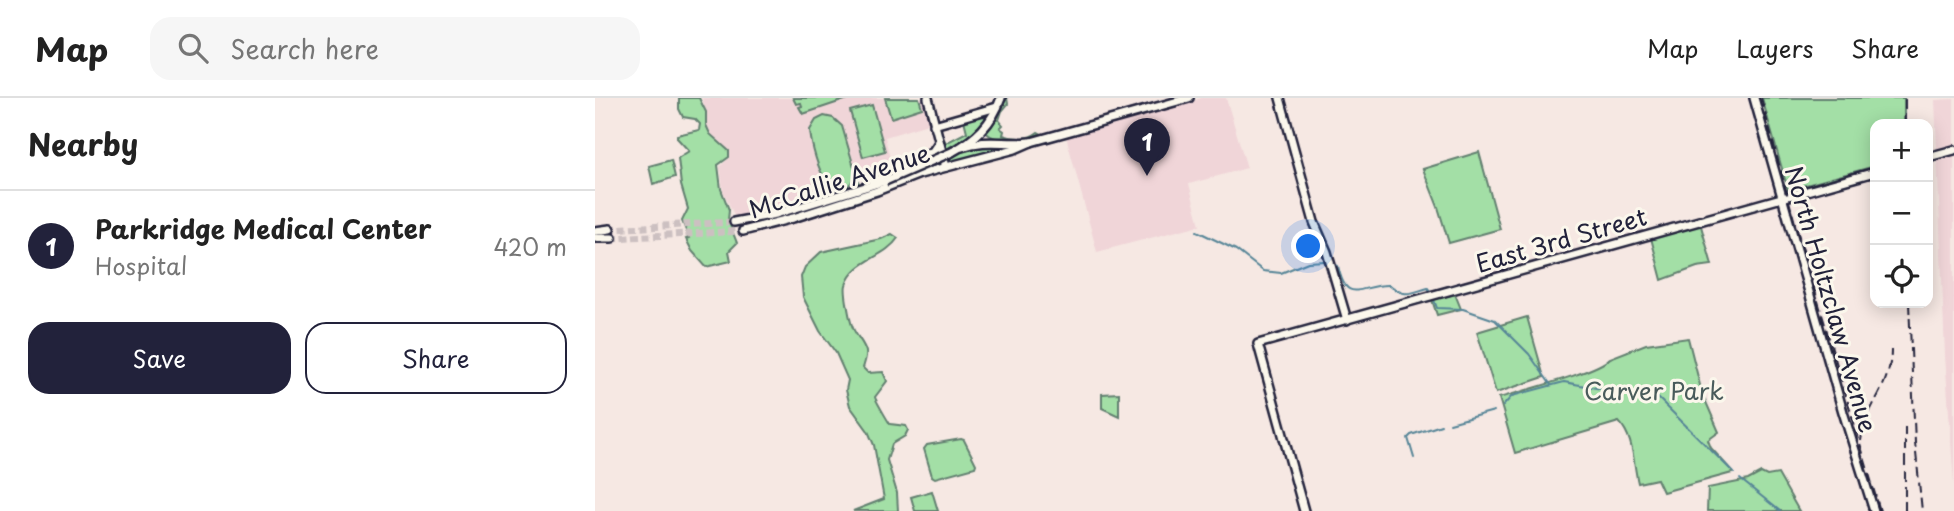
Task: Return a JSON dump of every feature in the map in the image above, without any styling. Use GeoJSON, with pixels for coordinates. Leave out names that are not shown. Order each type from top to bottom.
{"type":"FeatureCollection","features":[{"type":"Feature","properties":{"kind":"main road"},"geometry":{"type":"LineString","coordinates":[[927,98],[946,167]]}},
{"type":"Feature","properties":{"kind":"main road"},"geometry":{"type":"LineString","coordinates":[[844,194],[885,181],[962,146],[980,134],[990,122],[1001,98]]}},
{"type":"Feature","properties":{"kind":"main road","name":"McCallie Avenue"},"geometry":{"type":"LineString","coordinates":[[734,222],[792,214],[857,197],[946,167],[1189,98]]}},
{"type":"Feature","properties":{"kind":"main road"},"geometry":{"type":"LineString","coordinates":[[1280,98],[1314,222],[1327,252],[1347,320]]}},
{"type":"Feature","properties":{"kind":"main road","name":"North Holtzclaw Avenue"},"geometry":{"type":"LineString","coordinates":[[1754,98],[1874,511]]}},
{"type":"Feature","properties":{"kind":"main road"},"geometry":{"type":"LineString","coordinates":[[935,125],[998,107]]}},
{"type":"Feature","properties":{"kind":"main road"},"geometry":{"type":"LineString","coordinates":[[980,112],[986,115],[990,122]]}},
{"type":"Feature","properties":{"kind":"main road","name":"McCallie Avenue"},"geometry":{"type":"LineString","coordinates":[[980,134],[1004,144]]}},
{"type":"Feature","properties":{"kind":"main road","name":"McCallie Avenue"},"geometry":{"type":"LineString","coordinates":[[962,146],[981,141],[1004,144],[1031,142]]}},
{"type":"Feature","properties":{"kind":"main road"},"geometry":{"type":"LineString","coordinates":[[844,194],[933,151],[939,142]]}},
{"type":"Feature","properties":{"kind":"main road"},"geometry":{"type":"LineString","coordinates":[[1933,156],[1954,150]]}},
{"type":"Feature","properties":{"kind":"main road","name":"East 3rd Street"},"geometry":{"type":"LineString","coordinates":[[1304,511],[1258,344],[1870,173]]}},
{"type":"Feature","properties":{"kind":"main road"},"geometry":{"type":"LineString","coordinates":[[857,197],[885,181]]}},
{"type":"Feature","properties":{"kind":"main road","name":"McCallie Avenue"},"geometry":{"type":"LineString","coordinates":[[743,231],[844,194]]}},
{"type":"Feature","properties":{"kind":"main road"},"geometry":{"type":"LineString","coordinates":[[595,232],[611,234],[595,237]]}},
{"type":"Feature","properties":{"kind":"shaded area"},"geometry":{"type":"Polygon","coordinates":[[[702,98],[924,98],[931,123],[885,137],[892,167],[872,172],[834,193],[766,214],[735,217],[723,191],[720,167],[729,157],[724,147],[711,137],[702,98]]]}},
{"type":"Feature","properties":{"kind":"shaded area"},"geometry":{"type":"Polygon","coordinates":[[[1202,98],[1226,98],[1247,168],[1189,184],[1200,225],[1097,252],[1066,136],[1202,98]]]}},
{"type":"Feature","properties":{"kind":"shaded area"},"geometry":{"type":"Polygon","coordinates":[[[1954,99],[1954,485],[1945,356],[1935,100],[1954,99]]]}},
{"type":"Feature","properties":{"kind":"green space"},"geometry":{"type":"Polygon","coordinates":[[[679,98],[699,98],[706,112],[706,125],[710,134],[729,151],[729,157],[718,165],[721,189],[729,210],[728,220],[737,243],[729,251],[731,261],[706,267],[686,239],[689,238],[682,221],[688,209],[681,185],[678,158],[689,151],[677,138],[677,135],[699,130],[700,124],[695,119],[683,117],[679,109],[679,98]]]}},
{"type":"Feature","properties":{"kind":"green space"},"geometry":{"type":"Polygon","coordinates":[[[793,98],[851,98],[803,114],[799,107],[802,106],[801,103],[796,104],[793,98]]]}},
{"type":"Feature","properties":{"kind":"green space"},"geometry":{"type":"Polygon","coordinates":[[[885,98],[919,98],[922,108],[891,118],[885,98]]]}},
{"type":"Feature","properties":{"kind":"green space"},"geometry":{"type":"Polygon","coordinates":[[[1007,98],[1008,104],[999,120],[1003,125],[1000,128],[1004,131],[1003,135],[1021,138],[1038,132],[1038,135],[1018,139],[1004,140],[985,132],[1007,98]]]}},
{"type":"Feature","properties":{"kind":"green space"},"geometry":{"type":"Polygon","coordinates":[[[1762,98],[1904,98],[1904,119],[1870,119],[1870,167],[1788,190],[1762,98]]]}},
{"type":"Feature","properties":{"kind":"green space"},"geometry":{"type":"Polygon","coordinates":[[[872,105],[885,151],[863,157],[850,111],[872,105]]]}},
{"type":"Feature","properties":{"kind":"green space"},"geometry":{"type":"Polygon","coordinates":[[[983,115],[986,119],[973,133],[946,149],[944,139],[946,143],[967,132],[964,120],[983,115]]]}},
{"type":"Feature","properties":{"kind":"green space"},"geometry":{"type":"Polygon","coordinates":[[[824,116],[833,118],[842,126],[859,184],[856,185],[854,179],[845,188],[836,189],[829,185],[823,175],[810,130],[816,120],[824,116]]]}},
{"type":"Feature","properties":{"kind":"green space"},"geometry":{"type":"Polygon","coordinates":[[[973,144],[1011,147],[949,160],[948,157],[973,144]]]}},
{"type":"Feature","properties":{"kind":"green space"},"geometry":{"type":"Polygon","coordinates":[[[1479,152],[1500,229],[1449,243],[1423,169],[1479,152]]]}},
{"type":"Feature","properties":{"kind":"green space"},"geometry":{"type":"Polygon","coordinates":[[[671,160],[675,177],[653,184],[649,166],[671,160]]]}},
{"type":"Feature","properties":{"kind":"green space"},"geometry":{"type":"Polygon","coordinates":[[[1699,225],[1712,265],[1697,267],[1662,280],[1651,238],[1699,225]]]}},
{"type":"Feature","properties":{"kind":"green space"},"geometry":{"type":"Polygon","coordinates":[[[892,234],[898,238],[886,250],[856,270],[846,288],[852,325],[866,352],[863,368],[868,373],[883,372],[887,381],[875,397],[890,424],[906,426],[908,430],[905,436],[892,444],[887,460],[897,493],[898,511],[853,511],[884,499],[874,445],[868,431],[850,406],[846,390],[848,380],[836,353],[820,331],[803,297],[801,277],[805,267],[821,252],[881,239],[892,234]]]}},
{"type":"Feature","properties":{"kind":"green space"},"geometry":{"type":"Polygon","coordinates":[[[1455,294],[1461,309],[1437,315],[1432,300],[1455,294]]]}},
{"type":"Feature","properties":{"kind":"green space"},"geometry":{"type":"Polygon","coordinates":[[[1527,317],[1544,377],[1496,393],[1477,332],[1527,317]]]}},
{"type":"Feature","properties":{"kind":"green space","name":"Carver Park"},"geometry":{"type":"Polygon","coordinates":[[[1688,338],[1702,393],[1719,432],[1708,440],[1711,448],[1732,473],[1663,492],[1657,479],[1638,483],[1628,435],[1619,422],[1515,453],[1499,398],[1575,375],[1646,344],[1688,338]]]}},
{"type":"Feature","properties":{"kind":"green space"},"geometry":{"type":"Polygon","coordinates":[[[1119,393],[1119,416],[1102,408],[1102,394],[1119,393]]]}},
{"type":"Feature","properties":{"kind":"green space"},"geometry":{"type":"Polygon","coordinates":[[[961,439],[976,464],[975,467],[935,478],[932,476],[924,449],[927,445],[961,439]]]}},
{"type":"Feature","properties":{"kind":"green space"},"geometry":{"type":"Polygon","coordinates":[[[1761,473],[1767,476],[1778,474],[1799,511],[1707,511],[1708,488],[1748,480],[1761,473]]]}},
{"type":"Feature","properties":{"kind":"green space"},"geometry":{"type":"Polygon","coordinates":[[[932,491],[938,511],[915,511],[911,497],[932,491]]]}},
{"type":"Feature","properties":{"kind":"waterway"},"geometry":{"type":"LineString","coordinates":[[1197,231],[1236,250],[1263,271],[1281,273],[1308,262],[1325,261]]}},
{"type":"Feature","properties":{"kind":"waterway"},"geometry":{"type":"LineString","coordinates":[[1334,264],[1338,266],[1342,279],[1350,290],[1390,285],[1404,293],[1428,288],[1432,294]]}},
{"type":"Feature","properties":{"kind":"waterway"},"geometry":{"type":"LineString","coordinates":[[1434,300],[1437,308],[1463,309],[1495,320],[1529,354],[1551,385]]}},
{"type":"Feature","properties":{"kind":"waterway"},"geometry":{"type":"LineString","coordinates":[[1503,406],[1512,396],[1564,382],[1639,396],[1649,393],[1658,398],[1734,473]]}},
{"type":"Feature","properties":{"kind":"waterway"},"geometry":{"type":"LineString","coordinates":[[1450,423],[1494,411]]}},
{"type":"Feature","properties":{"kind":"waterway"},"geometry":{"type":"LineString","coordinates":[[1414,458],[1408,438],[1441,425]]}},
{"type":"Feature","properties":{"kind":"waterway"},"geometry":{"type":"LineString","coordinates":[[1740,479],[1780,511]]}},
{"type":"Feature","properties":{"kind":"tunnel"},"geometry":{"type":"LineString","coordinates":[[610,229],[734,222]]}},
{"type":"Feature","properties":{"kind":"tunnel"},"geometry":{"type":"LineString","coordinates":[[612,238],[743,231]]}},
{"type":"Feature","properties":{"kind":"railway"},"geometry":{"type":"LineString","coordinates":[[1761,98],[1880,511]]}},
{"type":"Feature","properties":{"kind":"railway"},"geometry":{"type":"LineString","coordinates":[[1905,98],[1905,119]]}},
{"type":"Feature","properties":{"kind":"railway"},"geometry":{"type":"LineString","coordinates":[[1909,308],[1915,443],[1922,511]]}},
{"type":"Feature","properties":{"kind":"railway"},"geometry":{"type":"LineString","coordinates":[[1861,441],[1867,417],[1887,376],[1891,350]]}},
{"type":"Feature","properties":{"kind":"railway"},"geometry":{"type":"LineString","coordinates":[[1905,427],[1905,511]]}},
{"type":"Feature","properties":{"kind":"place","name":"Parkridge Medical Center"},"geometry":{"type":"Point","coordinates":[1147,176]}}]}
